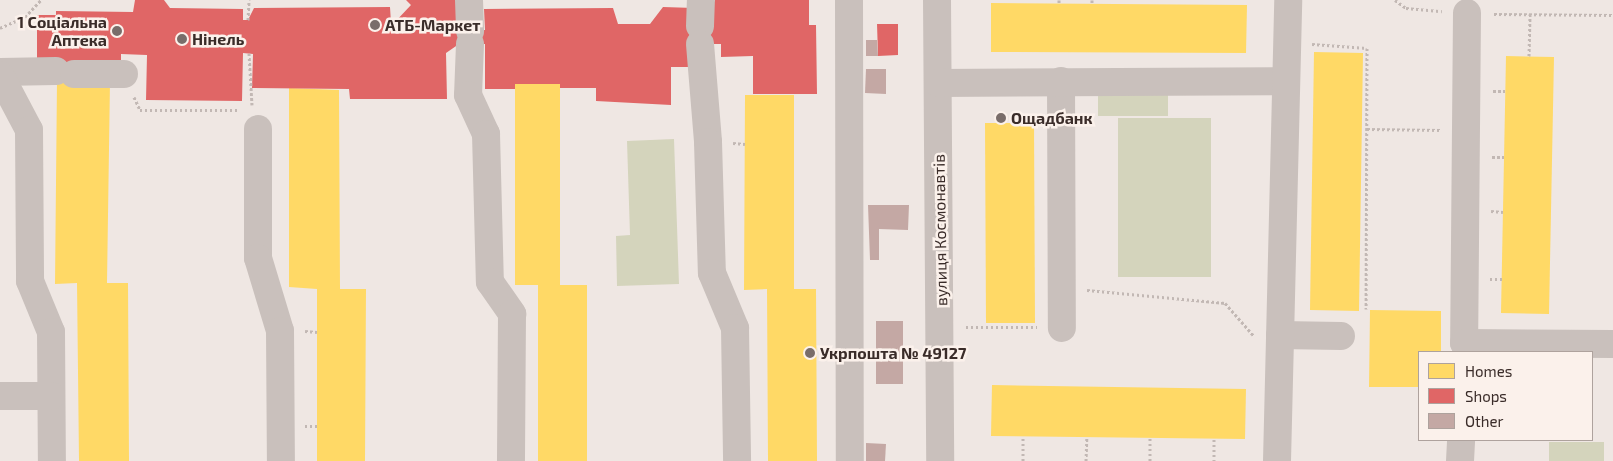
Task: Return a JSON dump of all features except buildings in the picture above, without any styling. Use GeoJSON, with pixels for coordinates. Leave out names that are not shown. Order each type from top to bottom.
{"type":"FeatureCollection","features":[{"type":"Feature","properties":{"kind":"street"},"geometry":{"type":"LineString","coordinates":[[469,0],[468,95],[486,134],[490,282],[512,314],[511,461]]}},
{"type":"Feature","properties":{"kind":"street"},"geometry":{"type":"LineString","coordinates":[[849,0],[850,461]]}},
{"type":"Feature","properties":{"kind":"street","name":"вулиця Космонавтів"},"geometry":{"type":"LineString","coordinates":[[937,0],[941,327],[940,461]]}},
{"type":"Feature","properties":{"kind":"street"},"geometry":{"type":"LineString","coordinates":[[1277,461],[1288,0]]}},
{"type":"Feature","properties":{"kind":"street"},"geometry":{"type":"LineString","coordinates":[[1467,13],[1464,348],[1613,344]]}},
{"type":"Feature","properties":{"kind":"street"},"geometry":{"type":"LineString","coordinates":[[700,23],[708,142],[712,273],[735,328],[736,461]]}},
{"type":"Feature","properties":{"kind":"street"},"geometry":{"type":"LineString","coordinates":[[52,461],[51,332],[30,281],[28,130],[0,74],[124,74]]}},
{"type":"Feature","properties":{"kind":"street"},"geometry":{"type":"LineString","coordinates":[[1061,81],[1062,328]]}},
{"type":"Feature","properties":{"kind":"street"},"geometry":{"type":"LineString","coordinates":[[938,83],[1286,81]]}},
{"type":"Feature","properties":{"kind":"street"},"geometry":{"type":"LineString","coordinates":[[255,119],[258,258],[280,331],[281,461]]}},
{"type":"Feature","properties":{"kind":"street"},"geometry":{"type":"LineString","coordinates":[[1280,335],[1341,336]]}},
{"type":"Feature","properties":{"kind":"street"},"geometry":{"type":"LineString","coordinates":[[0,396],[51,396]]}},
{"type":"Feature","properties":{"kind":"street"},"geometry":{"type":"LineString","coordinates":[[1460,441],[1460,461]]}},
{"type":"Feature","properties":{"kind":"path"},"geometry":{"type":"LineString","coordinates":[[0,28],[25,17],[41,0]]}},
{"type":"Feature","properties":{"kind":"path"},"geometry":{"type":"LineString","coordinates":[[248,20],[249,0]]}},
{"type":"Feature","properties":{"kind":"path"},"geometry":{"type":"LineString","coordinates":[[1395,0],[1406,8],[1467,13],[1613,16]]}},
{"type":"Feature","properties":{"kind":"path"},"geometry":{"type":"LineString","coordinates":[[1529,56],[1530,14]]}},
{"type":"Feature","properties":{"kind":"path"},"geometry":{"type":"LineString","coordinates":[[1286,43],[1368,48],[1366,308]]}},
{"type":"Feature","properties":{"kind":"path"},"geometry":{"type":"LineString","coordinates":[[124,74],[140,110],[255,119],[249,96],[249,53]]}},
{"type":"Feature","properties":{"kind":"path"},"geometry":{"type":"LineString","coordinates":[[1367,128],[1415,129]]}},
{"type":"Feature","properties":{"kind":"path"},"geometry":{"type":"LineString","coordinates":[[1062,288],[1224,302],[1279,366]]}},
{"type":"Feature","properties":{"kind":"path"},"geometry":{"type":"LineString","coordinates":[[941,327],[1062,328]]}},
{"type":"Feature","properties":{"kind":"path"},"geometry":{"type":"LineString","coordinates":[[1023,436],[1023,461]]}},
{"type":"Feature","properties":{"kind":"path"},"geometry":{"type":"LineString","coordinates":[[1086,437],[1086,461]]}},
{"type":"Feature","properties":{"kind":"path"},"geometry":{"type":"LineString","coordinates":[[1150,438],[1150,461]]}},
{"type":"Feature","properties":{"kind":"path"},"geometry":{"type":"LineString","coordinates":[[1214,439],[1214,461]]}},
{"type":"Feature","properties":{"kind":"green space"},"geometry":{"type":"Polygon","coordinates":[[[1168,84],[1168,116],[1098,116],[1098,85],[1168,84]]]}},
{"type":"Feature","properties":{"kind":"green space"},"geometry":{"type":"Polygon","coordinates":[[[1118,118],[1211,118],[1211,277],[1118,277],[1118,118]]]}},
{"type":"Feature","properties":{"kind":"green space"},"geometry":{"type":"Polygon","coordinates":[[[674,139],[679,284],[617,286],[616,236],[630,235],[627,141],[674,139]]]}},
{"type":"Feature","properties":{"kind":"green space"},"geometry":{"type":"Polygon","coordinates":[[[1549,442],[1604,442],[1604,461],[1549,461],[1549,442]]]}},
{"type":"Feature","properties":{"kind":"place","name":"АТБ-Маркет"},"geometry":{"type":"Point","coordinates":[375,25]}},
{"type":"Feature","properties":{"kind":"place","name":"1 Соціальна Аптека"},"geometry":{"type":"Point","coordinates":[117,31]}},
{"type":"Feature","properties":{"kind":"place","name":"Нінель"},"geometry":{"type":"Point","coordinates":[182,39]}},
{"type":"Feature","properties":{"kind":"place","name":"Ощадбанк"},"geometry":{"type":"Point","coordinates":[1001,118]}},
{"type":"Feature","properties":{"kind":"place","name":"Укрпошта № 49127"},"geometry":{"type":"Point","coordinates":[810,353]}}]}
